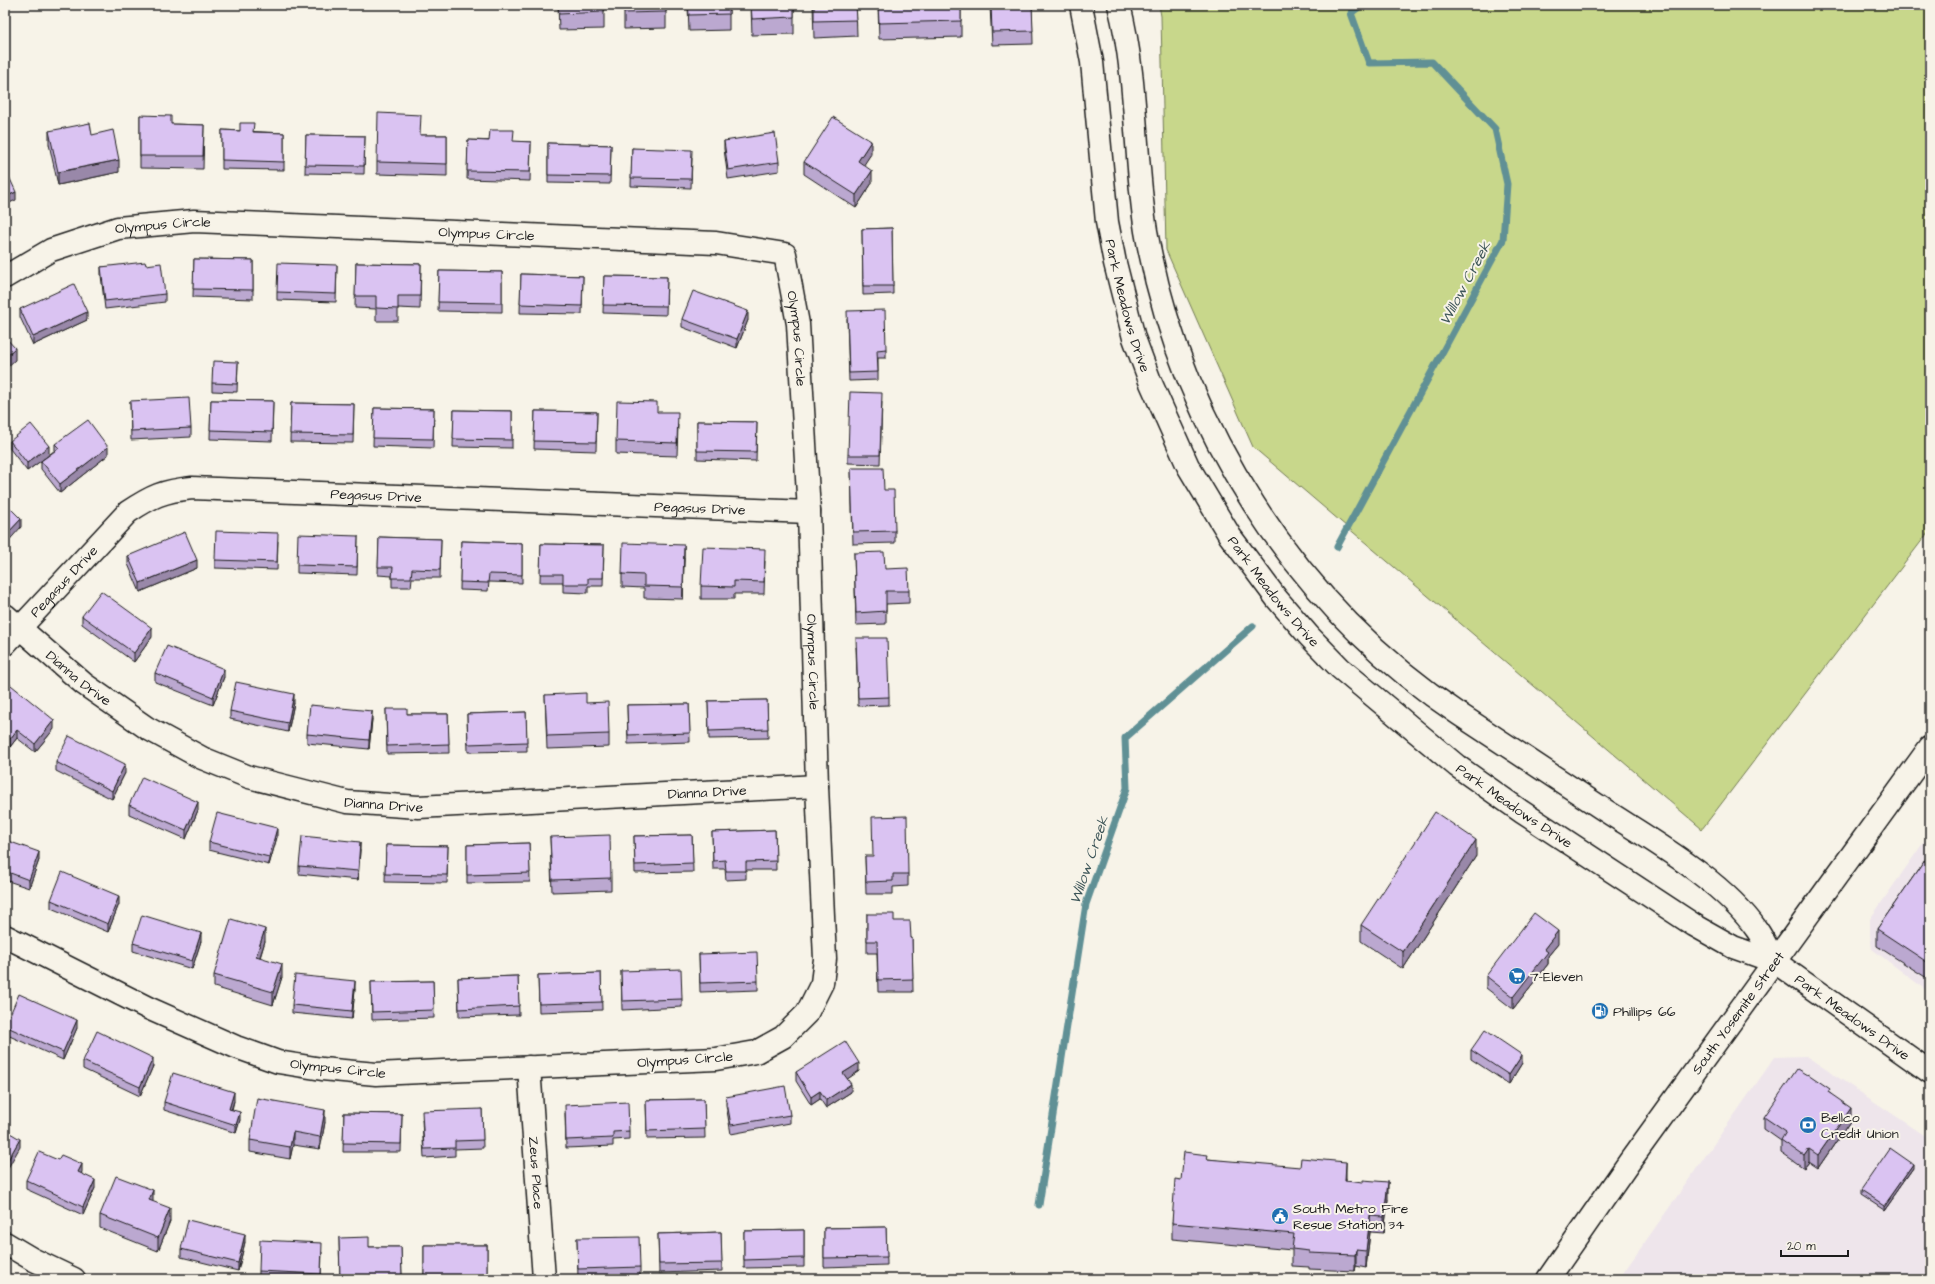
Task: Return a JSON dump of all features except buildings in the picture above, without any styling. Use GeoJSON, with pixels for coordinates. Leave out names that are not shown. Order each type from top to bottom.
{"type":"FeatureCollection","features":[{"type":"Feature","properties":{"kind":"street","name":"Park Meadows Drive"},"geometry":{"type":"LineString","coordinates":[[1081,5],[1094,77],[1107,222],[1115,263],[1134,338],[1150,381],[1188,466],[1230,536],[1251,565],[1309,636],[1340,668],[1372,697],[1457,766],[1522,812],[1694,925],[1733,947],[1775,962],[1930,1072]]}},
{"type":"Feature","properties":{"kind":"street","name":"Park Meadows Drive"},"geometry":{"type":"LineString","coordinates":[[1119,5],[1131,74],[1140,182],[1146,229],[1164,312],[1188,379],[1234,472],[1256,509],[1305,575],[1334,608],[1402,672],[1455,711],[1678,858],[1726,896],[1756,929],[1775,962]]}},
{"type":"Feature","properties":{"kind":"street","name":"Olympus Circle"},"geometry":{"type":"LineString","coordinates":[[5,277],[52,250],[118,228],[194,221],[716,243],[785,254],[798,324],[809,512],[817,786],[825,958],[822,983],[807,1013],[783,1037],[756,1052],[716,1059],[376,1074],[322,1069],[278,1062],[236,1048],[148,1008],[5,936]]}},
{"type":"Feature","properties":{"kind":"street","name":"Pegasus Drive"},"geometry":{"type":"LineString","coordinates":[[10,629],[128,512],[150,498],[170,490],[192,488],[809,512]]}},
{"type":"Feature","properties":{"kind":"street","name":"Dianna Drive"},"geometry":{"type":"LineString","coordinates":[[10,629],[84,684],[147,728],[202,758],[248,777],[347,802],[418,807],[817,786]]}},
{"type":"Feature","properties":{"kind":"street","name":"South Yosemite Street"},"geometry":{"type":"LineString","coordinates":[[1548,1279],[1630,1161],[1930,747]]}},
{"type":"Feature","properties":{"kind":"street","name":"Zeus Place"},"geometry":{"type":"LineString","coordinates":[[529,1067],[544,1279]]}},
{"type":"Feature","properties":{"kind":"street"},"geometry":{"type":"LineString","coordinates":[[5,1243],[32,1259],[74,1279]]}},
{"type":"Feature","properties":{"kind":"shaded area"},"geometry":{"type":"Polygon","coordinates":[[[1930,833],[1930,993],[1872,949],[1870,919],[1930,833]]]}},
{"type":"Feature","properties":{"kind":"shaded area"},"geometry":{"type":"Polygon","coordinates":[[[1806,1056],[1930,1139],[1930,1279],[1619,1279],[1775,1057],[1806,1056]]]}},
{"type":"Feature","properties":{"kind":"green space"},"geometry":{"type":"Polygon","coordinates":[[[1159,5],[1930,5],[1930,530],[1702,829],[1253,447],[1166,250],[1161,16],[1159,5]]]}},
{"type":"Feature","properties":{"kind":"waterway","name":"Willow Creek"},"geometry":{"type":"LineString","coordinates":[[1337,547],[1503,240],[1507,184],[1495,129],[1432,62],[1369,63],[1351,13],[1362,5]]}},
{"type":"Feature","properties":{"kind":"waterway","name":"Willow Creek"},"geometry":{"type":"LineString","coordinates":[[1039,1205],[1086,904],[1127,788],[1125,738],[1253,626]]}},
{"type":"Feature","properties":{"kind":"place","name":"7-Eleven"},"geometry":{"type":"Point","coordinates":[1517,976]}},
{"type":"Feature","properties":{"kind":"place","name":"Phillips 66"},"geometry":{"type":"Point","coordinates":[1600,1011]}},
{"type":"Feature","properties":{"kind":"place","name":"Bellco Credit Union"},"geometry":{"type":"Point","coordinates":[1808,1125]}},
{"type":"Feature","properties":{"kind":"place","name":"South Metro Fire Resue Station 34"},"geometry":{"type":"Point","coordinates":[1280,1216]}}]}
